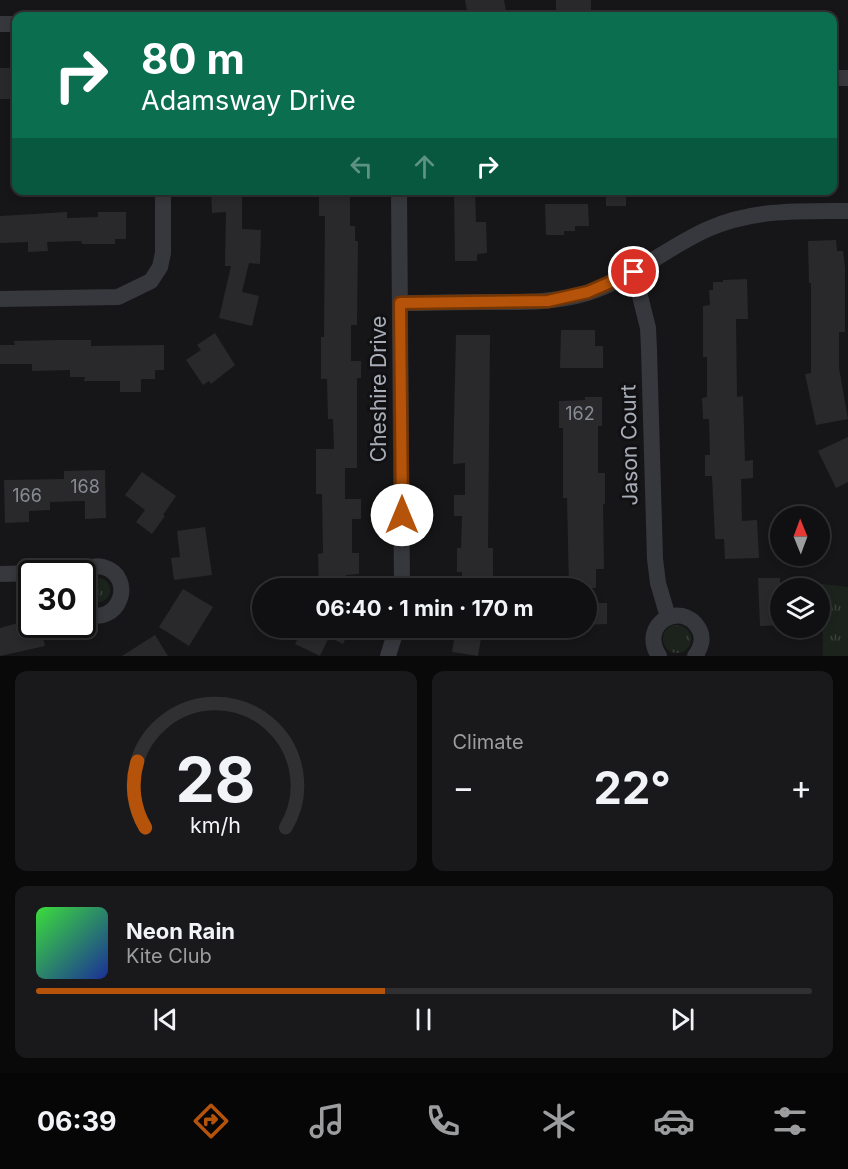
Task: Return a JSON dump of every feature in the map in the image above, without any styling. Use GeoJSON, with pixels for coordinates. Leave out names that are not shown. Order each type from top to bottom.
{"type":"FeatureCollection","features":[{"type":"Feature","properties":{"kind":"street"},"geometry":{"type":"LineString","coordinates":[[0,299],[118,297],[151,280],[160,267],[163,253],[163,195]]}},
{"type":"Feature","properties":{"kind":"street","name":"Cheshire Drive"},"geometry":{"type":"LineString","coordinates":[[399,195],[402,578]]}},
{"type":"Feature","properties":{"kind":"street"},"geometry":{"type":"LineString","coordinates":[[400,303],[548,301],[588,292],[634,272],[692,237],[750,215],[783,211],[848,211]]}},
{"type":"Feature","properties":{"kind":"street","name":"Jason Court"},"geometry":{"type":"LineString","coordinates":[[634,272],[648,328],[654,559],[668,617]]}},
{"type":"Feature","properties":{"kind":"street"},"geometry":{"type":"LineString","coordinates":[[96,568],[108,569],[119,580],[122,588],[118,604],[113,610],[96,616]]}},
{"type":"Feature","properties":{"kind":"street"},"geometry":{"type":"LineString","coordinates":[[0,574],[18,574]]}},
{"type":"Feature","properties":{"kind":"street"},"geometry":{"type":"LineString","coordinates":[[658,656],[652,642],[656,627],[668,617],[684,616],[698,626],[701,634],[702,642],[696,656]]}},
{"type":"Feature","properties":{"kind":"street"},"geometry":{"type":"LineString","coordinates":[[388,656],[393,638]]}},
{"type":"Feature","properties":{"kind":"green space"},"geometry":{"type":"Polygon","coordinates":[[[96,578],[107,581],[109,585],[107,599],[96,602],[96,578]]]}},
{"type":"Feature","properties":{"kind":"green space"},"geometry":{"type":"Polygon","coordinates":[[[830,585],[848,587],[848,656],[823,656],[823,638],[830,638],[830,585]]]}},
{"type":"Feature","properties":{"kind":"green space"},"geometry":{"type":"Polygon","coordinates":[[[677,625],[687,629],[691,639],[687,649],[677,653],[667,649],[663,639],[667,629],[677,625]]]}},
{"type":"Feature","properties":{"kind":"building"},"geometry":{"type":"Polygon","coordinates":[[[465,0],[504,0],[506,12],[467,12],[465,0]]]}},
{"type":"Feature","properties":{"kind":"building"},"geometry":{"type":"Polygon","coordinates":[[[556,0],[591,0],[591,12],[556,12],[556,0]]]}},
{"type":"Feature","properties":{"kind":"building"},"geometry":{"type":"Polygon","coordinates":[[[0,68],[12,68],[12,99],[0,99],[0,68]]]}},
{"type":"Feature","properties":{"kind":"building"},"geometry":{"type":"Polygon","coordinates":[[[211,195],[242,195],[242,229],[261,230],[260,264],[249,263],[242,292],[259,296],[252,326],[219,318],[231,266],[225,266],[226,212],[212,213],[211,195]]]}},
{"type":"Feature","properties":{"kind":"building"},"geometry":{"type":"Polygon","coordinates":[[[319,195],[350,195],[350,226],[355,226],[355,241],[358,241],[357,325],[351,325],[351,361],[361,361],[361,378],[357,378],[357,468],[345,468],[345,499],[361,499],[361,519],[352,519],[352,553],[359,553],[359,574],[346,575],[346,578],[319,578],[318,554],[323,553],[322,494],[316,494],[316,449],[334,449],[333,419],[328,419],[327,379],[321,379],[321,337],[324,337],[325,216],[319,216],[319,195]]]}},
{"type":"Feature","properties":{"kind":"building"},"geometry":{"type":"Polygon","coordinates":[[[454,195],[475,195],[476,222],[486,222],[487,253],[477,254],[477,261],[455,261],[454,195]]]}},
{"type":"Feature","properties":{"kind":"building"},"geometry":{"type":"Polygon","coordinates":[[[606,195],[626,195],[626,206],[606,206],[606,195]]]}},
{"type":"Feature","properties":{"kind":"building"},"geometry":{"type":"Polygon","coordinates":[[[545,204],[588,204],[589,226],[575,226],[575,231],[564,231],[564,235],[546,235],[545,204]]]}},
{"type":"Feature","properties":{"kind":"building"},"geometry":{"type":"Polygon","coordinates":[[[67,212],[67,218],[98,217],[98,212],[126,212],[126,239],[115,239],[115,244],[82,244],[81,241],[47,242],[48,251],[28,252],[28,242],[0,243],[0,216],[67,212]]]}},
{"type":"Feature","properties":{"kind":"building"},"geometry":{"type":"Polygon","coordinates":[[[836,240],[837,251],[843,251],[845,267],[845,332],[839,332],[839,368],[848,419],[816,425],[805,374],[811,373],[811,283],[809,283],[808,241],[836,240]]]}},
{"type":"Feature","properties":{"kind":"building"},"geometry":{"type":"Polygon","coordinates":[[[747,279],[748,319],[736,319],[737,397],[743,396],[745,461],[753,460],[753,478],[741,479],[742,521],[757,520],[759,558],[725,559],[724,539],[715,539],[712,476],[705,476],[705,455],[710,455],[709,419],[703,419],[702,398],[707,397],[707,357],[703,357],[703,306],[710,305],[709,290],[713,290],[713,282],[747,279]]]}},
{"type":"Feature","properties":{"kind":"building"},"geometry":{"type":"Polygon","coordinates":[[[561,330],[595,330],[595,346],[603,346],[603,368],[560,368],[561,330]]]}},
{"type":"Feature","properties":{"kind":"building"},"geometry":{"type":"Polygon","coordinates":[[[215,333],[235,365],[211,384],[209,381],[203,385],[186,360],[201,350],[197,345],[215,333]]]}},
{"type":"Feature","properties":{"kind":"building"},"geometry":{"type":"Polygon","coordinates":[[[456,335],[490,335],[488,548],[493,548],[493,578],[462,578],[462,572],[457,572],[457,548],[461,548],[462,516],[454,516],[454,495],[465,495],[465,463],[453,464],[456,335]]]}},
{"type":"Feature","properties":{"kind":"building"},"geometry":{"type":"Polygon","coordinates":[[[91,340],[91,346],[164,345],[164,370],[155,370],[155,379],[141,379],[141,392],[120,392],[120,381],[84,381],[85,377],[70,377],[70,370],[32,371],[32,364],[0,364],[0,345],[15,345],[14,341],[91,340]]]}},
{"type":"Feature","properties":{"kind":"building"},"geometry":{"type":"Polygon","coordinates":[[[585,397],[602,397],[602,426],[598,426],[598,473],[605,473],[604,569],[596,569],[596,578],[569,578],[567,498],[563,498],[563,428],[559,428],[559,401],[585,400],[585,397]]]}},
{"type":"Feature","properties":{"kind":"building"},"geometry":{"type":"Polygon","coordinates":[[[848,437],[848,482],[836,488],[818,451],[848,437]]]}},
{"type":"Feature","properties":{"kind":"building"},"geometry":{"type":"Polygon","coordinates":[[[105,470],[106,518],[85,519],[85,501],[50,502],[50,510],[29,511],[29,522],[5,523],[4,480],[64,479],[64,471],[105,470]]]}},
{"type":"Feature","properties":{"kind":"building"},"geometry":{"type":"Polygon","coordinates":[[[142,472],[176,496],[152,534],[136,522],[145,510],[125,495],[142,472]]]}},
{"type":"Feature","properties":{"kind":"building"},"geometry":{"type":"Polygon","coordinates":[[[205,527],[212,575],[174,580],[171,558],[180,557],[177,531],[205,527]]]}},
{"type":"Feature","properties":{"kind":"building"},"geometry":{"type":"Polygon","coordinates":[[[758,578],[770,578],[770,626],[760,626],[758,578]]]}},
{"type":"Feature","properties":{"kind":"building"},"geometry":{"type":"Polygon","coordinates":[[[183,589],[213,607],[189,646],[159,627],[183,589]]]}},
{"type":"Feature","properties":{"kind":"building"},"geometry":{"type":"Polygon","coordinates":[[[597,603],[607,603],[607,624],[597,624],[597,603]]]}},
{"type":"Feature","properties":{"kind":"building"},"geometry":{"type":"Polygon","coordinates":[[[18,623],[18,638],[43,638],[45,646],[0,656],[0,628],[18,623]]]}},
{"type":"Feature","properties":{"kind":"building"},"geometry":{"type":"Polygon","coordinates":[[[155,635],[168,656],[122,656],[155,635]]]}},
{"type":"Feature","properties":{"kind":"building"},"geometry":{"type":"Polygon","coordinates":[[[298,638],[329,638],[320,656],[295,644],[298,638]]]}},
{"type":"Feature","properties":{"kind":"building"},"geometry":{"type":"Polygon","coordinates":[[[331,638],[346,638],[343,644],[331,638]]]}},
{"type":"Feature","properties":{"kind":"building"},"geometry":{"type":"Polygon","coordinates":[[[454,638],[481,638],[478,656],[452,652],[454,638]]]}},
{"type":"Feature","properties":{"kind":"route"},"geometry":{"type":"LineString","coordinates":[[402,515],[400,303],[548,301],[567,298],[606,286],[634,272]]}}]}
